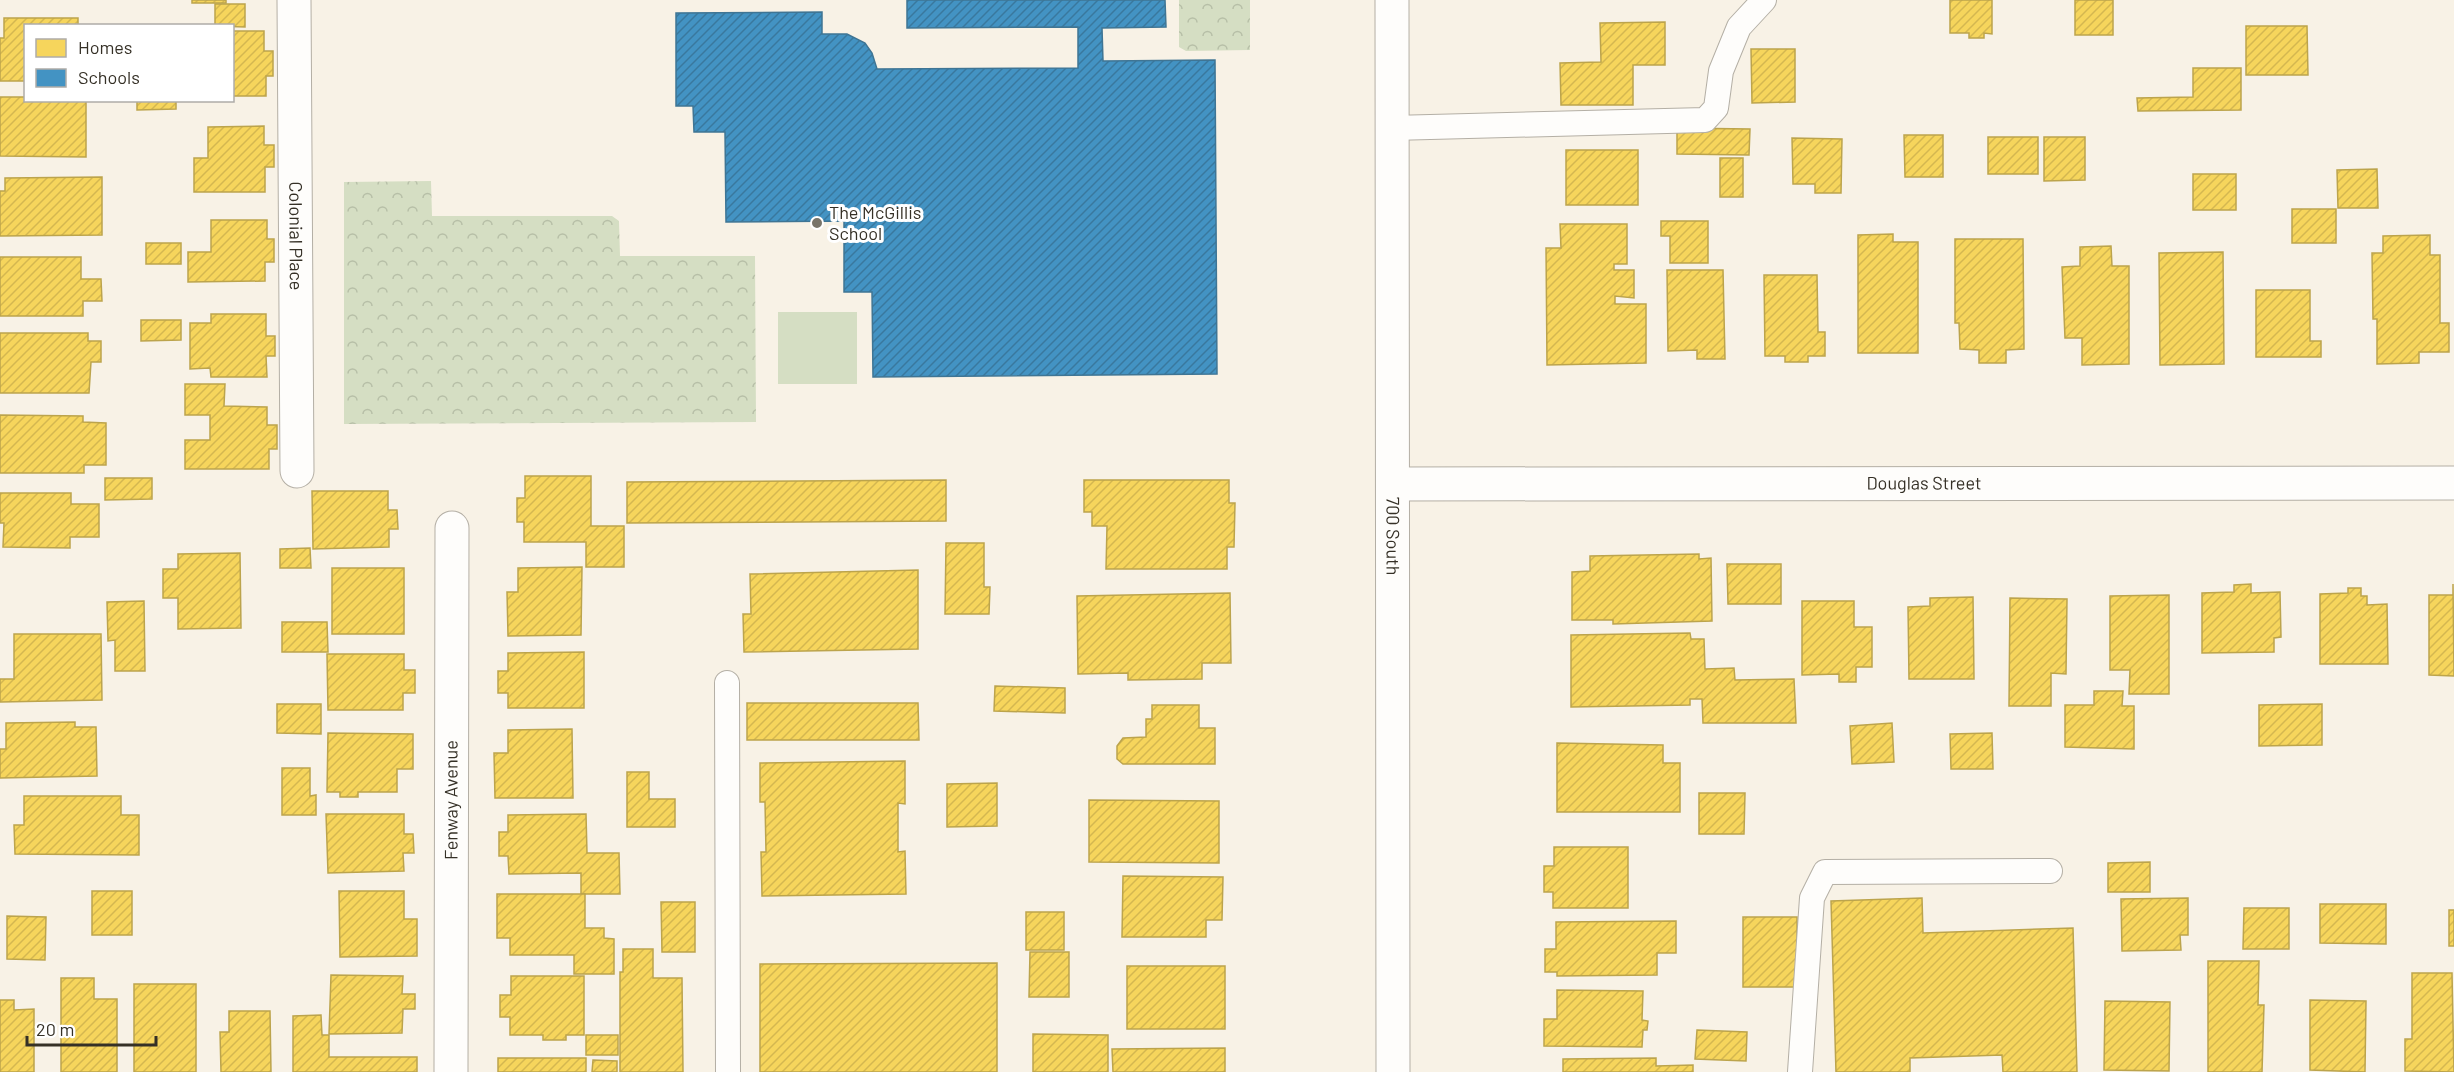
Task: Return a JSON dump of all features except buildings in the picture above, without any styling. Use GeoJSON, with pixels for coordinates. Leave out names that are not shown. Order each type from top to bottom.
{"type":"FeatureCollection","features":[{"type":"Feature","properties":{"kind":"street","name":"Colonial Place"},"geometry":{"type":"LineString","coordinates":[[294,0],[297,471]]}},
{"type":"Feature","properties":{"kind":"street","name":"700 South"},"geometry":{"type":"LineString","coordinates":[[1392,0],[1393,1072]]}},
{"type":"Feature","properties":{"kind":"street","name":"Douglas Street"},"geometry":{"type":"LineString","coordinates":[[1393,483],[2454,483]]}},
{"type":"Feature","properties":{"kind":"street","name":"Fenway Avenue"},"geometry":{"type":"LineString","coordinates":[[451,1072],[452,528]]}},
{"type":"Feature","properties":{"kind":"lane"},"geometry":{"type":"LineString","coordinates":[[1392,128],[1705,120],[1716,108],[1721,71],[1739,27],[1764,0]]}},
{"type":"Feature","properties":{"kind":"lane"},"geometry":{"type":"LineString","coordinates":[[727,683],[728,1072]]}},
{"type":"Feature","properties":{"kind":"lane"},"geometry":{"type":"LineString","coordinates":[[1800,1072],[1812,898],[1825,872],[2050,871]]}},
{"type":"Feature","properties":{"kind":"green space"},"geometry":{"type":"Polygon","coordinates":[[[1179,0],[1250,0],[1250,50],[1186,51],[1179,47],[1179,0]]]}},
{"type":"Feature","properties":{"kind":"green space"},"geometry":{"type":"Polygon","coordinates":[[[431,181],[432,216],[612,216],[619,221],[620,256],[755,256],[756,422],[344,424],[344,182],[431,181]]]}},
{"type":"Feature","properties":{"kind":"green space"},"geometry":{"type":"Polygon","coordinates":[[[778,312],[857,312],[857,384],[778,384],[778,312]]]}},
{"type":"Feature","properties":{"kind":"place","name":"The McGillis School"},"geometry":{"type":"Point","coordinates":[817,223]}}]}
